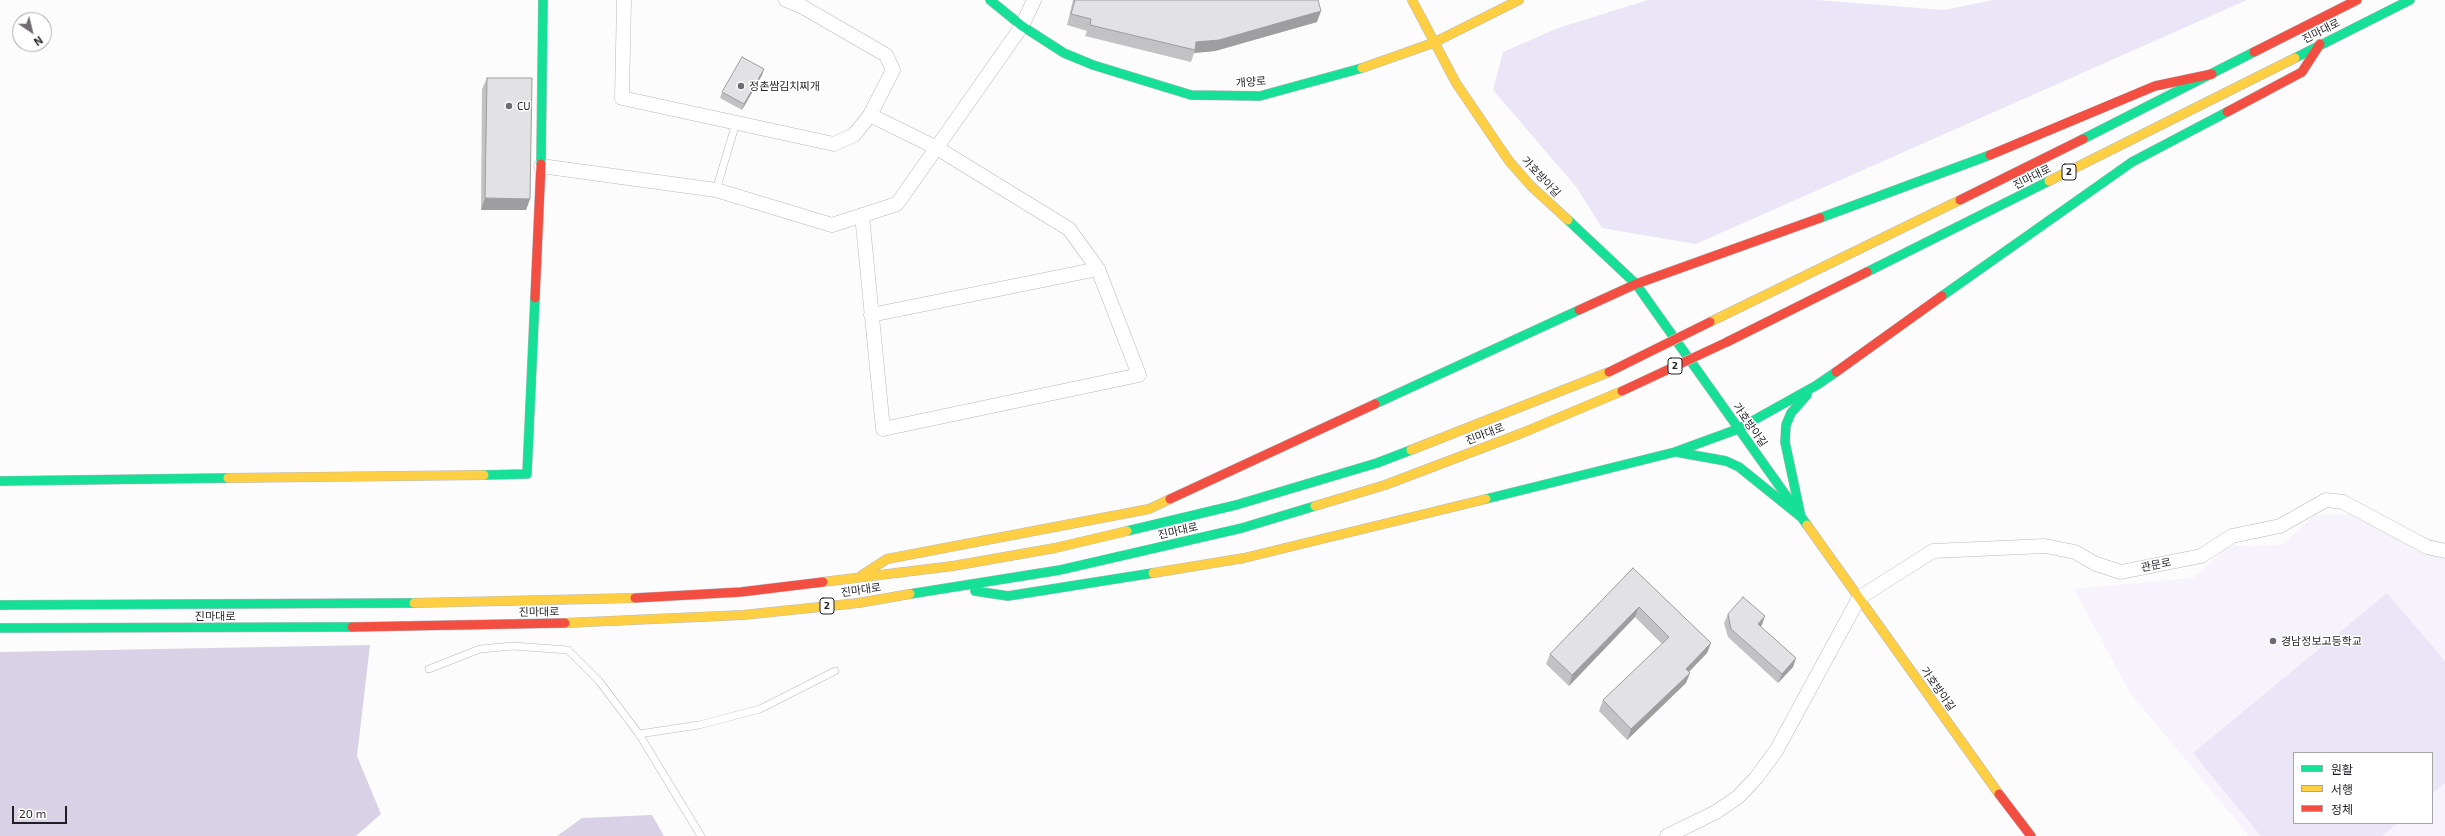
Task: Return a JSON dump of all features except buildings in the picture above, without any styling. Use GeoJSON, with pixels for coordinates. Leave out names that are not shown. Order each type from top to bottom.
{"type":"FeatureCollection","features":[{"type":"Feature","properties":{"kind":"main road"},"geometry":{"type":"LineString","coordinates":[[0,481],[527,474],[541,166],[543,0]]}},
{"type":"Feature","properties":{"kind":"main road","name":"개양로"},"geometry":{"type":"LineString","coordinates":[[990,0],[1022,26],[1064,53],[1093,65],[1191,95],[1260,96],[1343,75],[1433,43],[1519,0]]}},
{"type":"Feature","properties":{"kind":"main road","name":"가호방아길"},"geometry":{"type":"LineString","coordinates":[[1412,0],[1433,43],[1460,89],[1509,161],[1536,191],[1636,284],[1985,776],[2031,836]]}},
{"type":"Feature","properties":{"kind":"main road","name":"진마대로"},"geometry":{"type":"LineString","coordinates":[[0,605],[374,604],[627,598],[741,592],[953,566],[1055,548],[1236,505],[1377,463],[1609,372],[2212,74],[2357,0]]}},
{"type":"Feature","properties":{"kind":"main road","name":"진마대로"},"geometry":{"type":"LineString","coordinates":[[0,628],[383,627],[628,622],[743,615],[858,603],[1060,570],[1242,528],[1385,485],[1522,433],[1622,391],[1728,342],[2410,0]]}},
{"type":"Feature","properties":{"kind":"main road"},"geometry":{"type":"LineString","coordinates":[[954,588],[1008,596],[1244,558],[1675,452],[1738,429],[1817,385],[2132,162],[2302,72],[2320,44]]}},
{"type":"Feature","properties":{"kind":"main road"},"geometry":{"type":"LineString","coordinates":[[855,579],[887,559],[1149,509],[1636,284],[1966,165],[2155,86],[2212,74]]}},
{"type":"Feature","properties":{"kind":"main road"},"geometry":{"type":"LineString","coordinates":[[1801,517],[1785,442],[1786,425],[1791,413],[1817,385]]}},
{"type":"Feature","properties":{"kind":"main road"},"geometry":{"type":"LineString","coordinates":[[1675,452],[1726,461],[1739,467],[1801,517]]}},
{"type":"Feature","properties":{"kind":"street"},"geometry":{"type":"LineString","coordinates":[[624,0],[622,98],[834,144],[854,135],[870,115],[893,70],[886,55],[801,6],[786,0]]}},
{"type":"Feature","properties":{"kind":"street"},"geometry":{"type":"LineString","coordinates":[[541,166],[716,190],[832,225],[897,204],[1022,26],[1034,0]]}},
{"type":"Feature","properties":{"kind":"street"},"geometry":{"type":"LineString","coordinates":[[862,215],[883,429],[1139,375],[1098,269],[1069,230],[937,148],[870,115]]}},
{"type":"Feature","properties":{"kind":"street"},"geometry":{"type":"LineString","coordinates":[[872,315],[1098,269]]}},
{"type":"Feature","properties":{"kind":"street","name":"관문로"},"geometry":{"type":"LineString","coordinates":[[1859,598],[1933,551],[2045,546],[2075,552],[2096,564],[2121,572],[2201,556],[2232,536],[2280,526],[2326,500],[2343,502],[2427,547],[2445,551]]}},
{"type":"Feature","properties":{"kind":"street"},"geometry":{"type":"LineString","coordinates":[[1667,836],[1716,812],[1738,797],[1756,778],[1776,751],[1859,598]]}},
{"type":"Feature","properties":{"kind":"lane"},"geometry":{"type":"LineString","coordinates":[[716,190],[736,123]]}},
{"type":"Feature","properties":{"kind":"lane"},"geometry":{"type":"LineString","coordinates":[[429,669],[480,649],[512,646],[568,650],[599,681],[639,734],[700,836]]}},
{"type":"Feature","properties":{"kind":"lane"},"geometry":{"type":"LineString","coordinates":[[639,734],[699,725],[760,709],[835,670]]}},
{"type":"Feature","properties":{"kind":"shaded area"},"geometry":{"type":"Polygon","coordinates":[[[1648,0],[1817,0],[1944,10],[1993,0],[2247,0],[1696,244],[1602,228],[1577,188],[1493,90],[1503,52],[1558,28],[1648,0]]]}},
{"type":"Feature","properties":{"kind":"shaded area","name":"경남정보고등학교"},"geometry":{"type":"Polygon","coordinates":[[[2355,514],[2445,543],[2445,836],[2249,836],[2130,693],[2074,589],[2193,578],[2228,546],[2282,545],[2314,515],[2355,514]]]}},
{"type":"Feature","properties":{"kind":"shaded area"},"geometry":{"type":"Polygon","coordinates":[[[2387,593],[2445,661],[2445,783],[2433,793],[2433,752],[2293,752],[2293,824],[2397,824],[2382,836],[2261,836],[2193,753],[2387,593]]]}},
{"type":"Feature","properties":{"kind":"shaded area"},"geometry":{"type":"Polygon","coordinates":[[[370,645],[357,756],[381,814],[356,836],[0,836],[0,652],[370,645]]]}},
{"type":"Feature","properties":{"kind":"shaded area"},"geometry":{"type":"Polygon","coordinates":[[[652,815],[664,836],[557,836],[582,818],[652,815]]]}},
{"type":"Feature","properties":{"kind":"traffic: fast"},"geometry":{"type":"LineString","coordinates":[[541,164],[543,0]]}},
{"type":"Feature","properties":{"kind":"traffic: fast"},"geometry":{"type":"LineString","coordinates":[[990,0],[1022,26],[1064,53],[1093,65],[1191,95],[1260,96],[1362,68]]}},
{"type":"Feature","properties":{"kind":"traffic: fast"},"geometry":{"type":"LineString","coordinates":[[2295,58],[2410,0]]}},
{"type":"Feature","properties":{"kind":"traffic: fast"},"geometry":{"type":"LineString","coordinates":[[2083,139],[2254,52]]}},
{"type":"Feature","properties":{"kind":"traffic: fast"},"geometry":{"type":"LineString","coordinates":[[1942,296],[2132,162],[2227,112]]}},
{"type":"Feature","properties":{"kind":"traffic: fast"},"geometry":{"type":"LineString","coordinates":[[1820,218],[1990,155]]}},
{"type":"Feature","properties":{"kind":"traffic: fast"},"geometry":{"type":"LineString","coordinates":[[1867,272],[2049,181]]}},
{"type":"Feature","properties":{"kind":"traffic: fast"},"geometry":{"type":"LineString","coordinates":[[1568,220],[1636,284],[1807,525]]}},
{"type":"Feature","properties":{"kind":"traffic: fast"},"geometry":{"type":"LineString","coordinates":[[484,475],[527,474],[535,298]]}},
{"type":"Feature","properties":{"kind":"traffic: fast"},"geometry":{"type":"LineString","coordinates":[[1375,404],[1579,310]]}},
{"type":"Feature","properties":{"kind":"traffic: fast"},"geometry":{"type":"LineString","coordinates":[[1486,499],[1675,452],[1738,429],[1817,385],[1836,372]]}},
{"type":"Feature","properties":{"kind":"traffic: fast"},"geometry":{"type":"LineString","coordinates":[[1676,452],[1726,461],[1739,467],[1801,517],[1785,442],[1786,425],[1791,413],[1807,395]]}},
{"type":"Feature","properties":{"kind":"traffic: fast"},"geometry":{"type":"LineString","coordinates":[[1127,531],[1236,505],[1377,463],[1411,450]]}},
{"type":"Feature","properties":{"kind":"traffic: fast"},"geometry":{"type":"LineString","coordinates":[[0,481],[228,478]]}},
{"type":"Feature","properties":{"kind":"traffic: fast"},"geometry":{"type":"LineString","coordinates":[[910,594],[1060,570],[1242,528],[1315,506]]}},
{"type":"Feature","properties":{"kind":"traffic: fast"},"geometry":{"type":"LineString","coordinates":[[975,591],[1008,596],[1153,573]]}},
{"type":"Feature","properties":{"kind":"traffic: fast"},"geometry":{"type":"LineString","coordinates":[[0,605],[414,603]]}},
{"type":"Feature","properties":{"kind":"traffic: fast"},"geometry":{"type":"LineString","coordinates":[[0,628],[352,627]]}},
{"type":"Feature","properties":{"kind":"traffic: slow"},"geometry":{"type":"LineString","coordinates":[[1412,0],[1456,83],[1509,161],[1531,186],[1568,220]]}},
{"type":"Feature","properties":{"kind":"traffic: slow"},"geometry":{"type":"LineString","coordinates":[[1362,68],[1433,43],[1519,0]]}},
{"type":"Feature","properties":{"kind":"traffic: slow"},"geometry":{"type":"LineString","coordinates":[[2049,181],[2295,58]]}},
{"type":"Feature","properties":{"kind":"traffic: slow"},"geometry":{"type":"LineString","coordinates":[[1710,322],[1960,200]]}},
{"type":"Feature","properties":{"kind":"traffic: slow"},"geometry":{"type":"LineString","coordinates":[[1411,450],[1609,372]]}},
{"type":"Feature","properties":{"kind":"traffic: slow"},"geometry":{"type":"LineString","coordinates":[[1315,506],[1385,485],[1522,433],[1622,391]]}},
{"type":"Feature","properties":{"kind":"traffic: slow"},"geometry":{"type":"LineString","coordinates":[[228,478],[484,475]]}},
{"type":"Feature","properties":{"kind":"traffic: slow"},"geometry":{"type":"LineString","coordinates":[[862,575],[887,559],[1149,509],[1170,499]]}},
{"type":"Feature","properties":{"kind":"traffic: slow"},"geometry":{"type":"LineString","coordinates":[[1153,573],[1244,558],[1486,499]]}},
{"type":"Feature","properties":{"kind":"traffic: slow"},"geometry":{"type":"LineString","coordinates":[[1807,525],[1999,794]]}},
{"type":"Feature","properties":{"kind":"traffic: slow"},"geometry":{"type":"LineString","coordinates":[[823,582],[953,566],[1055,548],[1127,531]]}},
{"type":"Feature","properties":{"kind":"traffic: slow"},"geometry":{"type":"LineString","coordinates":[[565,623],[743,615],[858,603],[910,594]]}},
{"type":"Feature","properties":{"kind":"traffic: slow"},"geometry":{"type":"LineString","coordinates":[[414,603],[635,598]]}},
{"type":"Feature","properties":{"kind":"traffic: jam"},"geometry":{"type":"LineString","coordinates":[[2254,52],[2357,0]]}},
{"type":"Feature","properties":{"kind":"traffic: jam"},"geometry":{"type":"LineString","coordinates":[[2227,112],[2302,72],[2320,44]]}},
{"type":"Feature","properties":{"kind":"traffic: jam"},"geometry":{"type":"LineString","coordinates":[[1990,155],[2155,86],[2212,74]]}},
{"type":"Feature","properties":{"kind":"traffic: jam"},"geometry":{"type":"LineString","coordinates":[[1960,200],[2083,139]]}},
{"type":"Feature","properties":{"kind":"traffic: jam"},"geometry":{"type":"LineString","coordinates":[[535,298],[541,164]]}},
{"type":"Feature","properties":{"kind":"traffic: jam"},"geometry":{"type":"LineString","coordinates":[[1579,310],[1636,284],[1820,218]]}},
{"type":"Feature","properties":{"kind":"traffic: jam"},"geometry":{"type":"LineString","coordinates":[[1727,342],[1867,272]]}},
{"type":"Feature","properties":{"kind":"traffic: jam"},"geometry":{"type":"LineString","coordinates":[[1836,372],[1942,296]]}},
{"type":"Feature","properties":{"kind":"traffic: jam"},"geometry":{"type":"LineString","coordinates":[[1609,372],[1710,322]]}},
{"type":"Feature","properties":{"kind":"traffic: jam"},"geometry":{"type":"LineString","coordinates":[[1622,391],[1727,342]]}},
{"type":"Feature","properties":{"kind":"traffic: jam"},"geometry":{"type":"LineString","coordinates":[[1170,499],[1375,404]]}},
{"type":"Feature","properties":{"kind":"traffic: jam"},"geometry":{"type":"LineString","coordinates":[[635,598],[741,592],[823,582]]}},
{"type":"Feature","properties":{"kind":"traffic: jam"},"geometry":{"type":"LineString","coordinates":[[352,627],[565,623]]}},
{"type":"Feature","properties":{"kind":"traffic: jam"},"geometry":{"type":"LineString","coordinates":[[1999,794],[2031,836]]}},
{"type":"Feature","properties":{"kind":"place","name":"정촌쌈김치찌개"},"geometry":{"type":"Point","coordinates":[741,86]}},
{"type":"Feature","properties":{"kind":"place","name":"CU"},"geometry":{"type":"Point","coordinates":[509,106]}},
{"type":"Feature","properties":{"kind":"place","name":"경남정보고등학교"},"geometry":{"type":"Point","coordinates":[2273,641]}}]}
